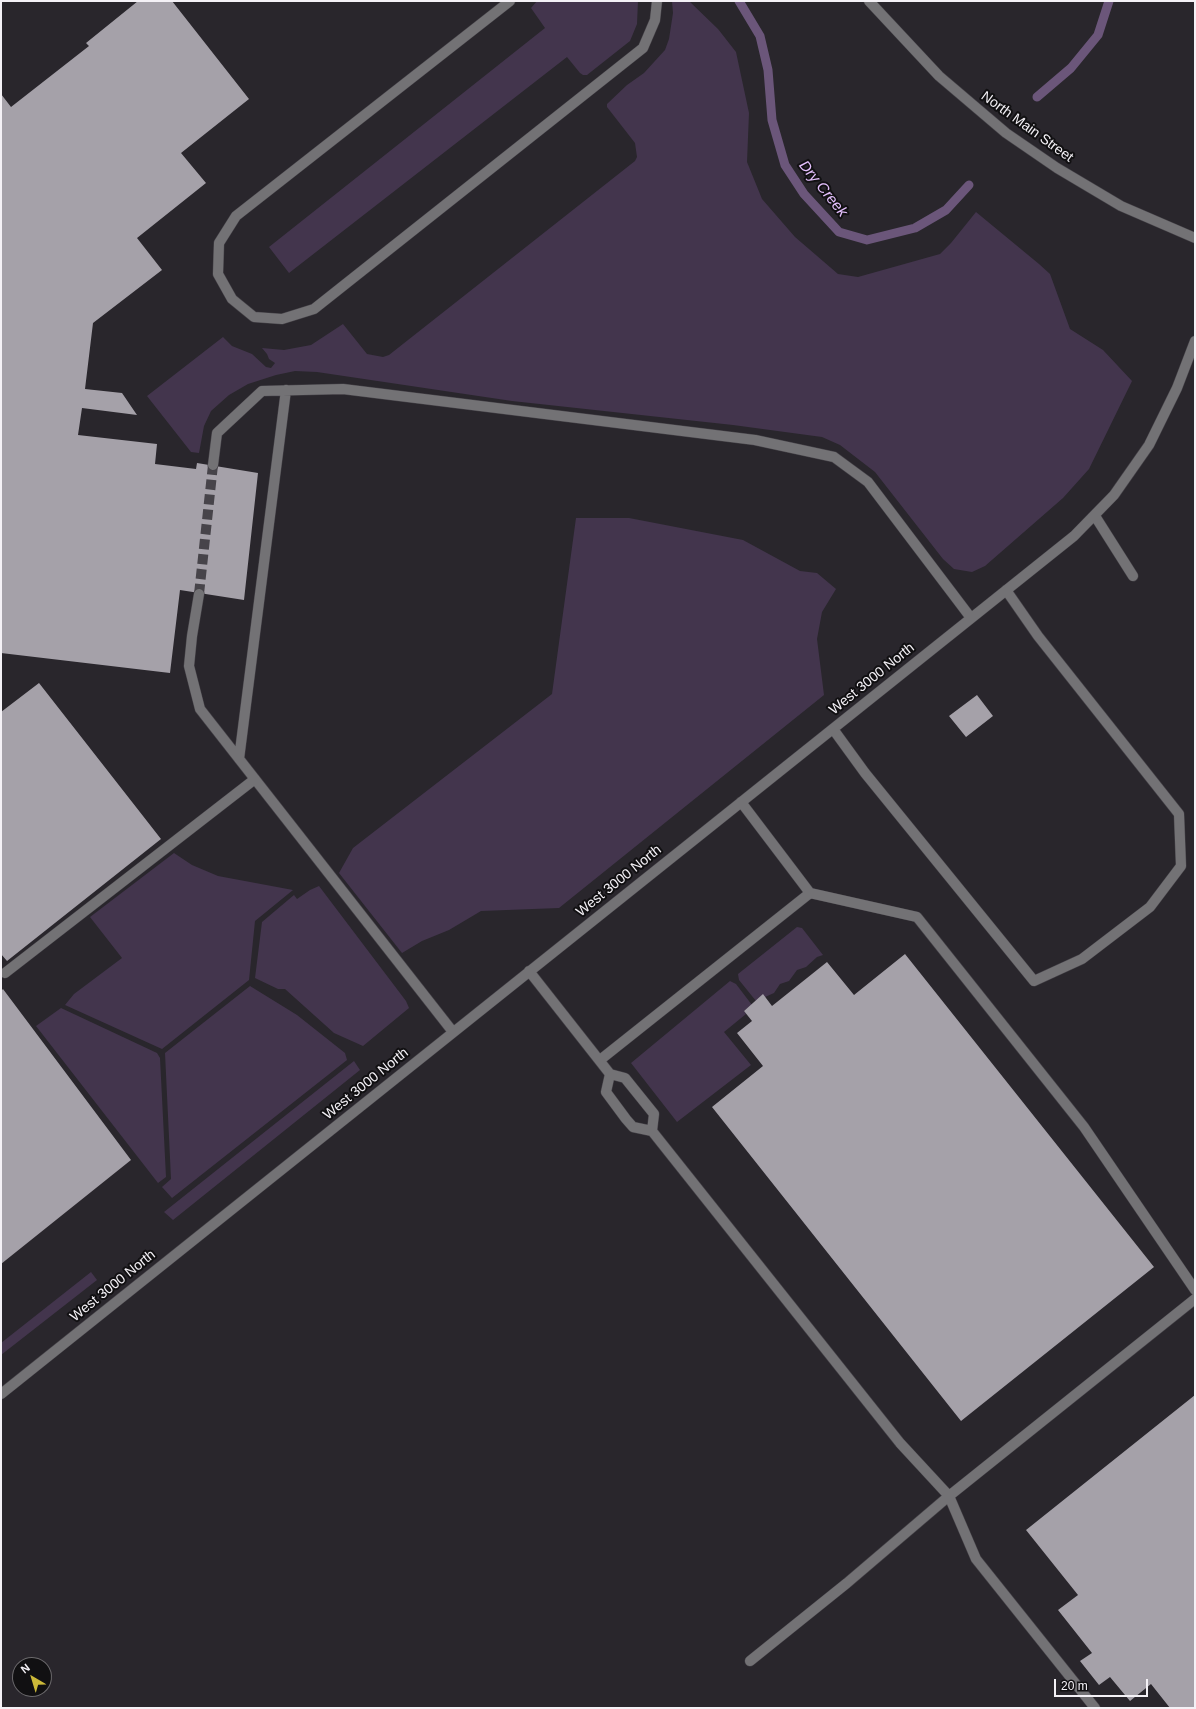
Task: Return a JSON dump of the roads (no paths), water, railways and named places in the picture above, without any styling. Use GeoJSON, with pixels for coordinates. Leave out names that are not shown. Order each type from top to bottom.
{"type":"FeatureCollection","features":[{"type":"Feature","properties":{"kind":"street"},"geometry":{"type":"LineString","coordinates":[[510,1],[236,216],[219,243],[218,274],[232,299],[254,316],[282,319],[314,309],[643,48],[655,20],[657,1]]}},
{"type":"Feature","properties":{"kind":"street","name":"North Main Street"},"geometry":{"type":"LineString","coordinates":[[870,1],[939,76],[1006,133],[1057,168],[1121,206],[1195,238]]}},
{"type":"Feature","properties":{"kind":"street","name":"West 3000 North"},"geometry":{"type":"LineString","coordinates":[[1,1394],[1074,536],[1114,495],[1149,445],[1177,388],[1195,341]]}},
{"type":"Feature","properties":{"kind":"street"},"geometry":{"type":"LineString","coordinates":[[213,465],[217,433],[262,391],[343,389],[755,440],[834,457],[868,482],[971,618]]}},
{"type":"Feature","properties":{"kind":"street"},"geometry":{"type":"LineString","coordinates":[[239,759],[286,390]]}},
{"type":"Feature","properties":{"kind":"street"},"geometry":{"type":"LineString","coordinates":[[1095,516],[1133,576]]}},
{"type":"Feature","properties":{"kind":"street"},"geometry":{"type":"LineString","coordinates":[[833,729],[865,773],[1034,981],[1082,959],[1150,907],[1181,866],[1179,814],[1038,636],[1006,590]]}},
{"type":"Feature","properties":{"kind":"street"},"geometry":{"type":"LineString","coordinates":[[199,594],[189,666],[200,709],[453,1032]]}},
{"type":"Feature","properties":{"kind":"street"},"geometry":{"type":"LineString","coordinates":[[5,973],[255,779]]}},
{"type":"Feature","properties":{"kind":"street"},"geometry":{"type":"LineString","coordinates":[[741,802],[810,893],[918,917],[1084,1127],[1195,1290]]}},
{"type":"Feature","properties":{"kind":"street"},"geometry":{"type":"LineString","coordinates":[[600,1060],[810,893]]}},
{"type":"Feature","properties":{"kind":"street"},"geometry":{"type":"LineString","coordinates":[[529,971],[610,1074],[625,1078],[654,1114],[652,1131]]}},
{"type":"Feature","properties":{"kind":"street"},"geometry":{"type":"LineString","coordinates":[[610,1074],[606,1092],[633,1128],[652,1131],[900,1443],[949,1496],[976,1559],[1095,1708]]}},
{"type":"Feature","properties":{"kind":"street"},"geometry":{"type":"LineString","coordinates":[[750,1661],[847,1583],[949,1496],[1195,1299]]}},
{"type":"Feature","properties":{"kind":"waterway","name":"Dry Creek"},"geometry":{"type":"LineString","coordinates":[[739,1],[760,36],[768,70],[772,120],[785,165],[804,194],[839,232],[867,240],[915,228],[946,210],[969,185]]}},
{"type":"Feature","properties":{"kind":"waterway","name":"Dry Creek"},"geometry":{"type":"LineString","coordinates":[[1037,97],[1071,68],[1098,35],[1109,1]]}},
{"type":"Feature","properties":{"kind":"tunnel"},"geometry":{"type":"LineString","coordinates":[[199,594],[213,465]]}}]}
